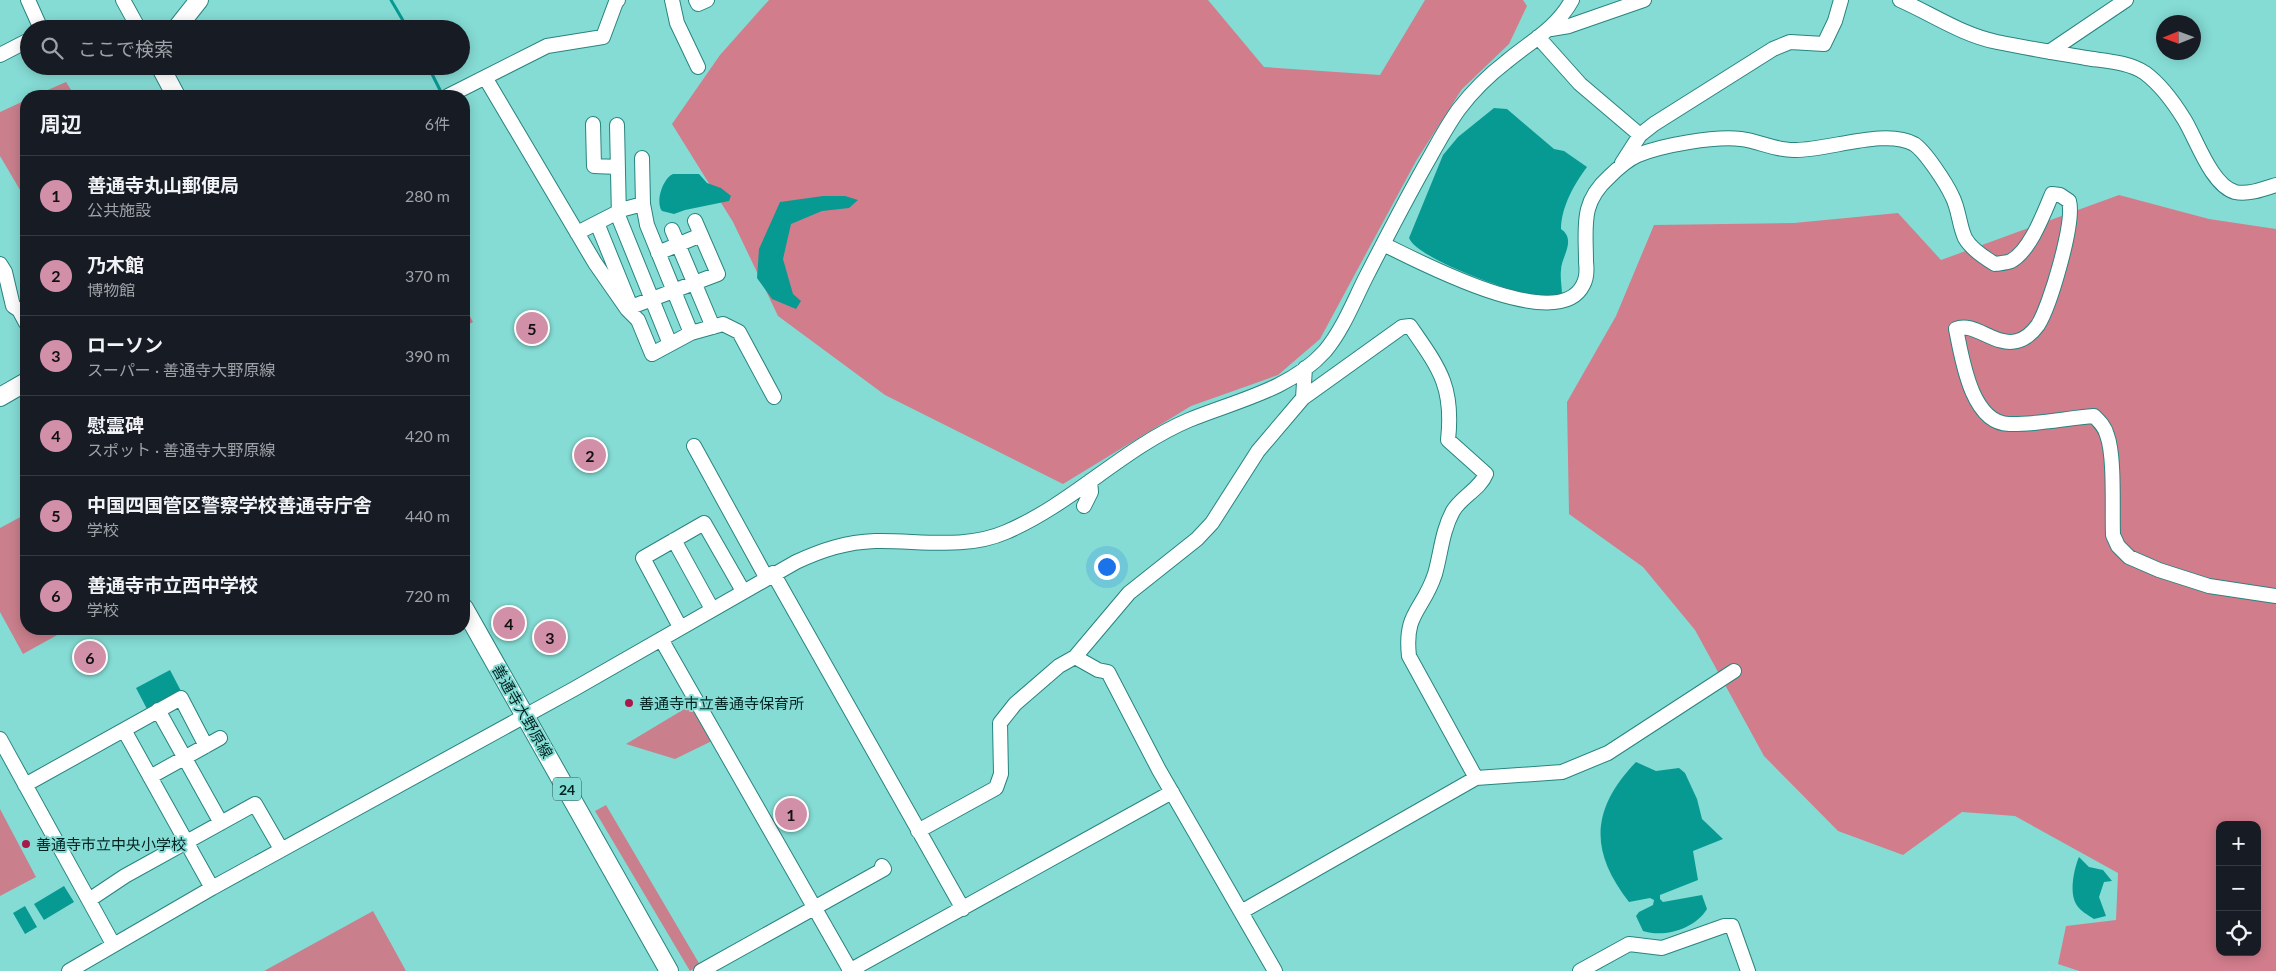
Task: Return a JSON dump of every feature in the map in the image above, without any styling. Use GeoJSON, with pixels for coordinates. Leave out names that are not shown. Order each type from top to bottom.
{"type":"FeatureCollection","features":[{"type":"Feature","properties":{"kind":"main road"},"geometry":{"type":"LineString","coordinates":[[183,20],[199,0]]}},
{"type":"Feature","properties":{"kind":"main road"},"geometry":{"type":"LineString","coordinates":[[165,75],[173,90]]}},
{"type":"Feature","properties":{"kind":"main road"},"geometry":{"type":"LineString","coordinates":[[0,397],[20,385]]}},
{"type":"Feature","properties":{"kind":"main road","name":"善通寺大野原線"},"geometry":{"type":"LineString","coordinates":[[470,618],[670,971]]}},
{"type":"Feature","properties":{"kind":"street"},"geometry":{"type":"LineString","coordinates":[[28,0],[37,20]]}},
{"type":"Feature","properties":{"kind":"street"},"geometry":{"type":"LineString","coordinates":[[123,0],[134,20]]}},
{"type":"Feature","properties":{"kind":"street"},"geometry":{"type":"LineString","coordinates":[[461,90],[547,46],[603,37],[618,0]]}},
{"type":"Feature","properties":{"kind":"street"},"geometry":{"type":"LineString","coordinates":[[672,0],[677,23],[698,67]]}},
{"type":"Feature","properties":{"kind":"street"},"geometry":{"type":"LineString","coordinates":[[696,0],[698,4],[707,0]]}},
{"type":"Feature","properties":{"kind":"street"},"geometry":{"type":"LineString","coordinates":[[69,971],[281,849],[661,639],[770,575],[827,548],[851,543],[875,541],[952,543],[982,540],[1015,528],[1152,438],[1189,420],[1244,400],[1277,385],[1305,368],[1325,350],[1348,314],[1412,188],[1459,109],[1504,63],[1551,29],[1564,14],[1572,0]]}},
{"type":"Feature","properties":{"kind":"street"},"geometry":{"type":"LineString","coordinates":[[1551,29],[1569,26],[1644,0]]}},
{"type":"Feature","properties":{"kind":"street"},"geometry":{"type":"LineString","coordinates":[[1620,166],[1640,135],[1773,49],[1790,42],[1824,44],[1835,21],[1841,0]]}},
{"type":"Feature","properties":{"kind":"street"},"geometry":{"type":"LineString","coordinates":[[1900,0],[1970,34],[1998,43],[2130,66],[2144,73],[2165,93],[2184,120],[2210,169],[2223,184],[2235,192],[2254,191],[2276,185]]}},
{"type":"Feature","properties":{"kind":"street"},"geometry":{"type":"LineString","coordinates":[[2049,52],[2126,0]]}},
{"type":"Feature","properties":{"kind":"street"},"geometry":{"type":"LineString","coordinates":[[1538,37],[1580,84],[1640,135]]}},
{"type":"Feature","properties":{"kind":"street"},"geometry":{"type":"LineString","coordinates":[[0,55],[20,45]]}},
{"type":"Feature","properties":{"kind":"street"},"geometry":{"type":"LineString","coordinates":[[486,79],[595,263],[633,312]]}},
{"type":"Feature","properties":{"kind":"street"},"geometry":{"type":"LineString","coordinates":[[593,124],[594,166],[618,167]]}},
{"type":"Feature","properties":{"kind":"street"},"geometry":{"type":"LineString","coordinates":[[617,125],[619,218],[670,344]]}},
{"type":"Feature","properties":{"kind":"street"},"geometry":{"type":"LineString","coordinates":[[1383,244],[1462,281],[1528,303],[1542,303],[1572,297],[1579,292],[1587,274],[1586,210],[1599,185],[1620,166],[1636,156],[1714,138],[1742,139],[1785,151],[1816,150],[1876,138],[1900,138],[1916,145],[1926,156],[1952,196],[1966,239],[1980,254],[1996,264],[2010,262],[2018,256],[2041,220],[2052,194],[2060,195],[2069,200],[2071,207],[2061,260],[2038,325],[2026,338],[2005,343],[1965,327],[1956,329],[1972,391],[1979,404],[1994,419],[2008,424],[2094,416],[2102,424],[2108,436],[2113,535],[2118,546],[2129,557],[2209,586],[2276,596]]}},
{"type":"Feature","properties":{"kind":"street"},"geometry":{"type":"LineString","coordinates":[[642,158],[643,204],[647,226],[691,332]]}},
{"type":"Feature","properties":{"kind":"street"},"geometry":{"type":"LineString","coordinates":[[577,233],[619,212],[643,204]]}},
{"type":"Feature","properties":{"kind":"street"},"geometry":{"type":"LineString","coordinates":[[633,312],[652,298],[718,274],[695,221]]}},
{"type":"Feature","properties":{"kind":"street"},"geometry":{"type":"LineString","coordinates":[[597,223],[652,354],[691,332],[723,324],[739,332],[774,397]]}},
{"type":"Feature","properties":{"kind":"street"},"geometry":{"type":"LineString","coordinates":[[672,230],[714,327]]}},
{"type":"Feature","properties":{"kind":"street"},"geometry":{"type":"LineString","coordinates":[[658,253],[701,235]]}},
{"type":"Feature","properties":{"kind":"street"},"geometry":{"type":"LineString","coordinates":[[0,264],[5,272],[12,306],[20,312]]}},
{"type":"Feature","properties":{"kind":"street"},"geometry":{"type":"LineString","coordinates":[[918,831],[996,788],[1001,774],[1000,723],[1014,704],[1059,666],[1075,657],[1129,592],[1197,539],[1212,522],[1258,451],[1303,398],[1402,327],[1410,326],[1437,365],[1448,393],[1451,417],[1448,440],[1486,474],[1454,511],[1441,542],[1429,590],[1411,619],[1407,635],[1409,656],[1476,778]]}},
{"type":"Feature","properties":{"kind":"street"},"geometry":{"type":"LineString","coordinates":[[1303,398],[1305,368]]}},
{"type":"Feature","properties":{"kind":"street"},"geometry":{"type":"LineString","coordinates":[[694,446],[963,909]]}},
{"type":"Feature","properties":{"kind":"street"},"geometry":{"type":"LineString","coordinates":[[1084,506],[1091,492],[1090,480]]}},
{"type":"Feature","properties":{"kind":"street"},"geometry":{"type":"LineString","coordinates":[[680,627],[643,558],[674,540],[704,523],[743,591]]}},
{"type":"Feature","properties":{"kind":"street"},"geometry":{"type":"LineString","coordinates":[[674,540],[712,609]]}},
{"type":"Feature","properties":{"kind":"street"},"geometry":{"type":"LineString","coordinates":[[661,639],[850,971],[1172,792]]}},
{"type":"Feature","properties":{"kind":"street"},"geometry":{"type":"LineString","coordinates":[[1075,657],[1098,670],[1108,672],[1172,792],[1275,971]]}},
{"type":"Feature","properties":{"kind":"street"},"geometry":{"type":"LineString","coordinates":[[1241,912],[1476,778],[1549,774],[1584,764],[1625,744],[1734,672]]}},
{"type":"Feature","properties":{"kind":"street"},"geometry":{"type":"LineString","coordinates":[[26,786],[181,698],[206,746]]}},
{"type":"Feature","properties":{"kind":"street"},"geometry":{"type":"LineString","coordinates":[[158,710],[221,823]]}},
{"type":"Feature","properties":{"kind":"street"},"geometry":{"type":"LineString","coordinates":[[124,730],[212,888]]}},
{"type":"Feature","properties":{"kind":"street"},"geometry":{"type":"LineString","coordinates":[[150,777],[220,738]]}},
{"type":"Feature","properties":{"kind":"street"},"geometry":{"type":"LineString","coordinates":[[0,739],[113,944]]}},
{"type":"Feature","properties":{"kind":"street"},"geometry":{"type":"LineString","coordinates":[[89,900],[125,876],[255,804],[281,849]]}},
{"type":"Feature","properties":{"kind":"street"},"geometry":{"type":"LineString","coordinates":[[701,971],[884,869],[882,866]]}},
{"type":"Feature","properties":{"kind":"street"},"geometry":{"type":"LineString","coordinates":[[1580,971],[1629,944],[1662,948],[1724,926],[1732,926],[1748,971]]}},
{"type":"Feature","properties":{"kind":"shaded area"},"geometry":{"type":"Polygon","coordinates":[[[769,0],[1208,0],[1264,67],[1380,75],[1425,0],[1523,0],[1527,6],[1509,44],[1462,89],[1416,161],[1320,339],[1278,375],[1191,406],[1063,484],[885,395],[778,316],[733,222],[672,124],[720,55],[769,0]]]}},
{"type":"Feature","properties":{"kind":"shaded area"},"geometry":{"type":"Polygon","coordinates":[[[66,82],[71,90],[48,90],[66,82]]]}},
{"type":"Feature","properties":{"kind":"shaded area"},"geometry":{"type":"Polygon","coordinates":[[[20,103],[20,190],[0,156],[0,112],[20,103]]]}},
{"type":"Feature","properties":{"kind":"shaded area"},"geometry":{"type":"Polygon","coordinates":[[[2119,195],[2209,219],[2276,229],[2276,971],[2079,971],[2058,964],[2066,926],[2116,920],[2118,873],[2015,816],[1962,812],[1903,855],[1838,831],[1764,756],[1695,630],[1643,567],[1569,514],[1567,402],[1616,316],[1654,225],[1794,223],[1898,213],[1941,260],[2119,195]]]}},
{"type":"Feature","properties":{"kind":"shaded area"},"geometry":{"type":"Polygon","coordinates":[[[20,517],[20,635],[57,635],[23,654],[0,612],[0,528],[20,517]]]}},
{"type":"Feature","properties":{"kind":"shaded area"},"geometry":{"type":"Polygon","coordinates":[[[696,702],[716,739],[675,759],[626,744],[696,702]]]}},
{"type":"Feature","properties":{"kind":"shaded area"},"geometry":{"type":"Polygon","coordinates":[[[606,805],[700,965],[690,971],[595,811],[606,805]]]}},
{"type":"Feature","properties":{"kind":"shaded area"},"geometry":{"type":"Polygon","coordinates":[[[0,809],[36,877],[0,896],[0,809]]]}},
{"type":"Feature","properties":{"kind":"shaded area"},"geometry":{"type":"Polygon","coordinates":[[[373,911],[406,971],[264,971],[373,911]]]}},
{"type":"Feature","properties":{"kind":"water"},"geometry":{"type":"Polygon","coordinates":[[[1494,108],[1507,109],[1554,149],[1564,151],[1587,167],[1577,181],[1563,213],[1561,229],[1566,233],[1568,243],[1561,270],[1562,295],[1527,294],[1462,272],[1415,246],[1409,238],[1443,155],[1458,137],[1494,108]]]}},
{"type":"Feature","properties":{"kind":"water"},"geometry":{"type":"Polygon","coordinates":[[[673,174],[699,174],[707,183],[721,188],[731,196],[729,201],[674,214],[662,211],[659,202],[661,191],[666,180],[673,174]]]}},
{"type":"Feature","properties":{"kind":"water"},"geometry":{"type":"Polygon","coordinates":[[[823,196],[845,196],[858,200],[849,208],[822,211],[791,224],[783,259],[793,294],[801,301],[796,309],[772,299],[757,278],[759,249],[780,202],[823,196]]]}},
{"type":"Feature","properties":{"kind":"water"},"geometry":{"type":"Polygon","coordinates":[[[170,670],[181,691],[147,709],[136,688],[170,670]]]}},
{"type":"Feature","properties":{"kind":"water"},"geometry":{"type":"Polygon","coordinates":[[[1636,762],[1656,771],[1679,768],[1685,773],[1697,799],[1702,819],[1723,839],[1693,851],[1698,880],[1660,895],[1660,899],[1663,902],[1702,895],[1707,909],[1702,916],[1687,927],[1669,932],[1651,933],[1643,931],[1636,916],[1639,912],[1653,905],[1654,900],[1650,898],[1629,902],[1607,865],[1602,848],[1603,814],[1610,797],[1621,779],[1636,762]]]}},
{"type":"Feature","properties":{"kind":"water"},"geometry":{"type":"Polygon","coordinates":[[[2079,857],[2089,867],[2103,870],[2112,881],[2104,882],[2099,897],[2106,916],[2094,919],[2082,911],[2076,904],[2073,887],[2075,868],[2079,857]]]}},
{"type":"Feature","properties":{"kind":"water"},"geometry":{"type":"Polygon","coordinates":[[[64,886],[74,902],[44,920],[34,904],[64,886]]]}},
{"type":"Feature","properties":{"kind":"water"},"geometry":{"type":"Polygon","coordinates":[[[25,906],[37,927],[25,934],[13,913],[25,906]]]}},
{"type":"Feature","properties":{"kind":"waterway"},"geometry":{"type":"LineString","coordinates":[[391,0],[403,20]]}},
{"type":"Feature","properties":{"kind":"waterway"},"geometry":{"type":"LineString","coordinates":[[432,75],[440,90]]}},
{"type":"Feature","properties":{"kind":"place","name":"中国四国管区警察学校善通寺庁舎"},"geometry":{"type":"Point","coordinates":[532,328]}},
{"type":"Feature","properties":{"kind":"place","name":"乃木館"},"geometry":{"type":"Point","coordinates":[590,455]}},
{"type":"Feature","properties":{"kind":"place","name":"慰霊碑"},"geometry":{"type":"Point","coordinates":[509,623]}},
{"type":"Feature","properties":{"kind":"place","name":"ローソン"},"geometry":{"type":"Point","coordinates":[550,637]}},
{"type":"Feature","properties":{"kind":"place","name":"善通寺市立西中学校"},"geometry":{"type":"Point","coordinates":[90,657]}},
{"type":"Feature","properties":{"kind":"place","name":"善通寺市立善通寺保育所"},"geometry":{"type":"Point","coordinates":[629,703]}},
{"type":"Feature","properties":{"kind":"place","name":"善通寺丸山郵便局"},"geometry":{"type":"Point","coordinates":[791,814]}},
{"type":"Feature","properties":{"kind":"place","name":"善通寺市立中央小学校"},"geometry":{"type":"Point","coordinates":[26,844]}}]}
